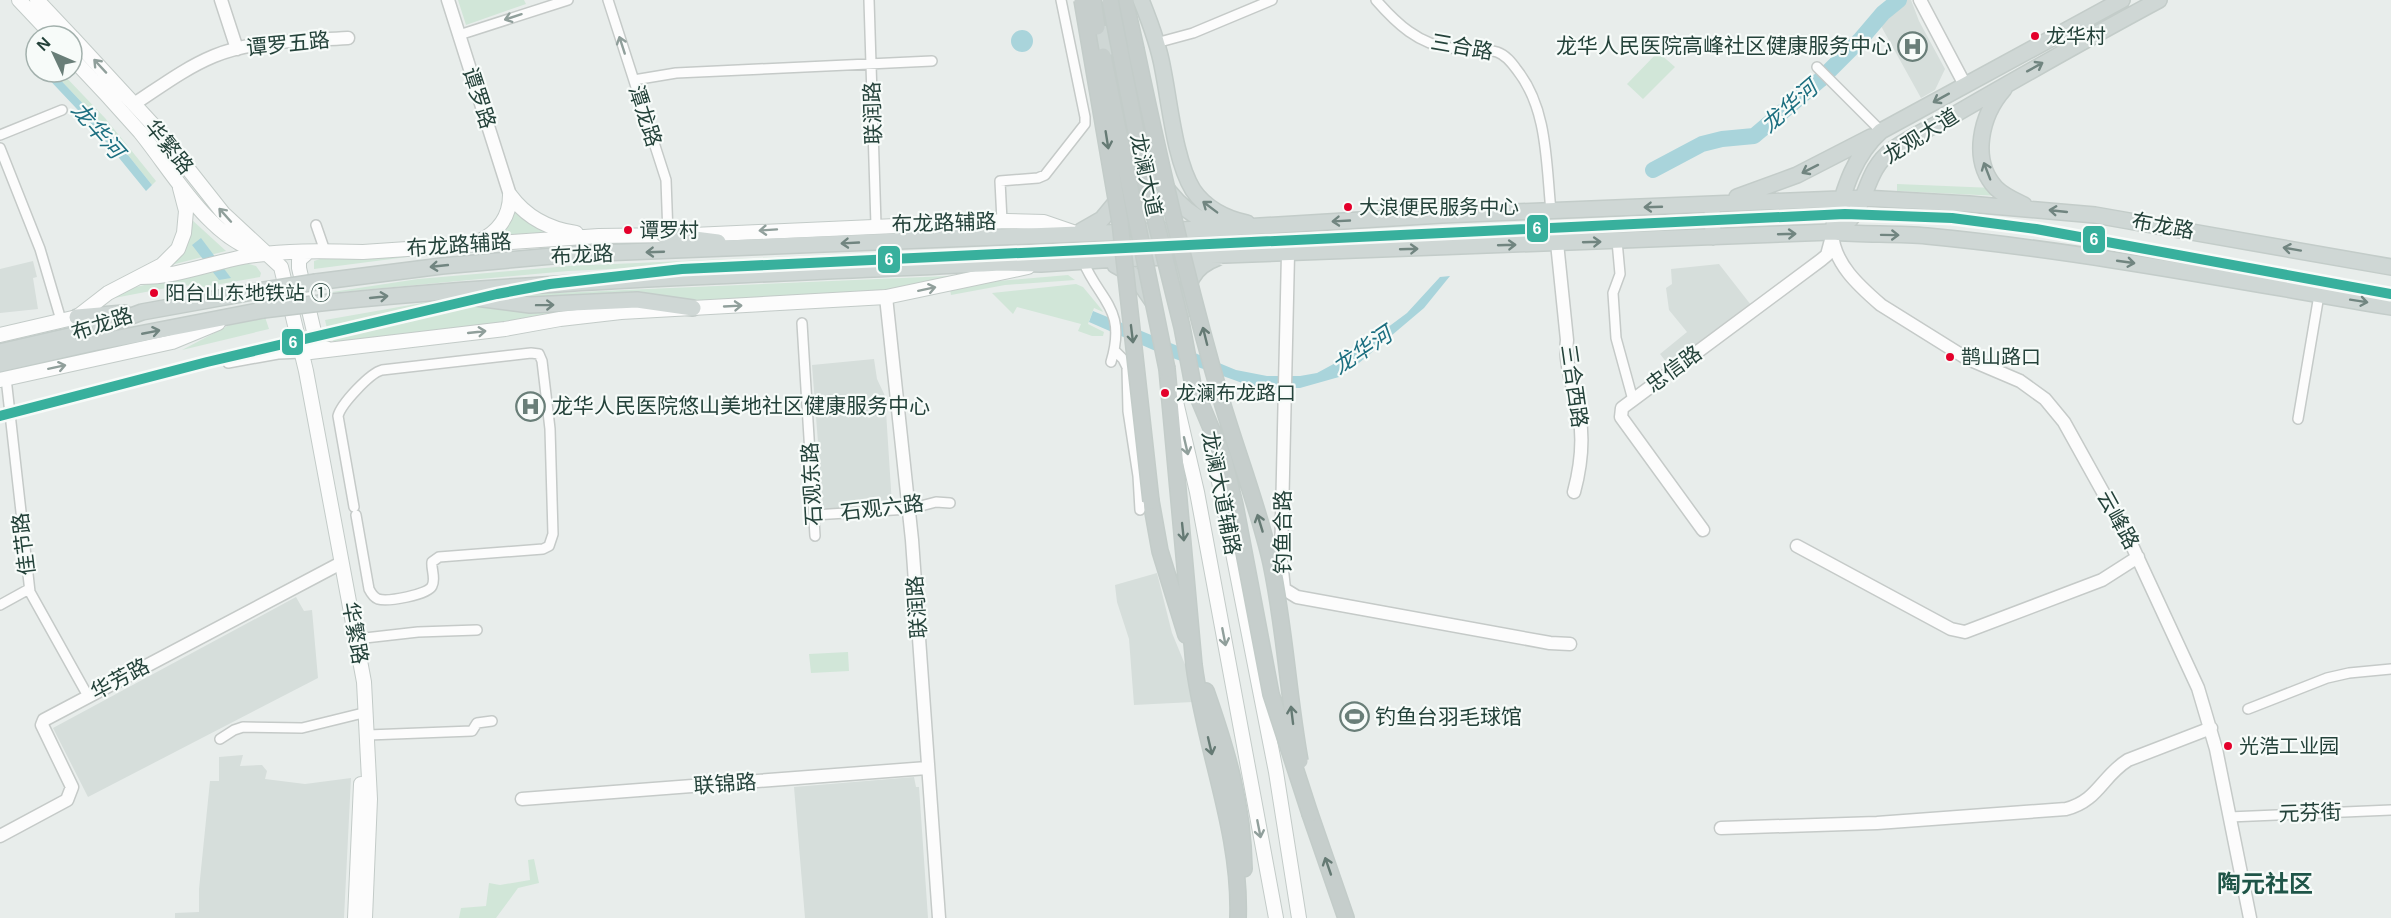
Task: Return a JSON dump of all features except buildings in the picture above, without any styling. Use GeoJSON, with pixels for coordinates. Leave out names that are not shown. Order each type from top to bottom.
{"type":"FeatureCollection","features":[{"type":"Feature","properties":{"kind":"highway"},"geometry":{"type":"LineString","coordinates":[[1082,0],[1120,222],[1147,472],[1156,527],[1177,611],[1219,729],[1235,785],[1244,833],[1245,899],[1240,918]]}},
{"type":"Feature","properties":{"kind":"highway","name":"龙澜大道"},"geometry":{"type":"LineString","coordinates":[[1094,0],[1125,170],[1168,369],[1197,689],[1235,860],[1239,885],[1240,918]]}},
{"type":"Feature","properties":{"kind":"highway","name":"龙澜大道"},"geometry":{"type":"LineString","coordinates":[[1110,0],[1145,178],[1182,327],[1196,382],[1224,459],[1271,694],[1310,814]]}},
{"type":"Feature","properties":{"kind":"highway"},"geometry":{"type":"LineString","coordinates":[[1125,0],[1173,220],[1222,401],[1271,561],[1283,631],[1293,723],[1310,814],[1346,918]]}},
{"type":"Feature","properties":{"kind":"main road"},"geometry":{"type":"LineString","coordinates":[[19,0],[41,24]]}},
{"type":"Feature","properties":{"kind":"main road","name":"华繁路"},"geometry":{"type":"LineString","coordinates":[[37,0],[60,24]]}},
{"type":"Feature","properties":{"kind":"main road","name":"龙澜大道辅路"},"geometry":{"type":"LineString","coordinates":[[1094,0],[1209,561],[1276,918]]}},
{"type":"Feature","properties":{"kind":"main road","name":"龙澜大道辅路"},"geometry":{"type":"LineString","coordinates":[[1117,0],[1146,154],[1185,316],[1196,382],[1234,556],[1276,772],[1299,918]]}},
{"type":"Feature","properties":{"kind":"main road"},"geometry":{"type":"LineString","coordinates":[[1141,0],[1163,67],[1180,158],[1193,190],[1201,200],[1220,214],[1243,222],[1264,225]]}},
{"type":"Feature","properties":{"kind":"main road","name":"龙观大道"},"geometry":{"type":"LineString","coordinates":[[1832,232],[1860,153],[1881,131],[2122,0]]}},
{"type":"Feature","properties":{"kind":"main road","name":"龙观大道"},"geometry":{"type":"LineString","coordinates":[[1832,232],[1849,221],[1863,198],[1873,170],[1891,151],[2011,81],[2159,0]]}},
{"type":"Feature","properties":{"kind":"main road","name":"华繁路"},"geometry":{"type":"LineString","coordinates":[[84,49],[134,104],[182,178]]}},
{"type":"Feature","properties":{"kind":"main road","name":"华繁路"},"geometry":{"type":"LineString","coordinates":[[84,71],[182,178],[281,267],[302,352],[338,565],[359,714],[360,805],[355,918]]}},
{"type":"Feature","properties":{"kind":"main road"},"geometry":{"type":"LineString","coordinates":[[2011,81],[1995,100],[1987,116],[1982,134],[1982,153],[1985,170],[1995,186],[2004,195],[2029,208]]}},
{"type":"Feature","properties":{"kind":"main road"},"geometry":{"type":"LineString","coordinates":[[1713,237],[1712,205],[1780,182],[1881,131]]}},
{"type":"Feature","properties":{"kind":"main road"},"geometry":{"type":"LineString","coordinates":[[1146,154],[1163,184],[1185,207],[1204,221],[1228,228]]}},
{"type":"Feature","properties":{"kind":"main road"},"geometry":{"type":"LineString","coordinates":[[1076,233],[1090,228],[1112,210],[1126,186],[1128,169]]}},
{"type":"Feature","properties":{"kind":"main road"},"geometry":{"type":"LineString","coordinates":[[140,277],[168,259],[183,239],[186,211],[182,178]]}},
{"type":"Feature","properties":{"kind":"main road"},"geometry":{"type":"LineString","coordinates":[[510,195],[524,212],[542,223],[569,232],[599,236]]}},
{"type":"Feature","properties":{"kind":"main road"},"geometry":{"type":"LineString","coordinates":[[469,245],[496,230],[508,213],[510,195]]}},
{"type":"Feature","properties":{"kind":"main road","name":"布龙路"},"geometry":{"type":"LineString","coordinates":[[2,374],[92,337],[142,312],[316,282],[442,266],[575,254],[1228,228],[1863,198],[2029,208],[2117,219],[2391,267]]}},
{"type":"Feature","properties":{"kind":"main road","name":"布龙路辅路"},"geometry":{"type":"LineString","coordinates":[[0,334],[77,317],[101,298],[140,277],[169,276],[221,262],[269,254],[325,251],[363,252],[599,236],[1002,221],[1044,222],[1076,233]]}},
{"type":"Feature","properties":{"kind":"main road","name":"布龙路"},"geometry":{"type":"LineString","coordinates":[[0,352],[263,310],[424,292],[597,281],[1000,263],[1041,264],[1089,260],[1832,232],[1926,236],[1983,243],[2205,273],[2391,307]]}},
{"type":"Feature","properties":{"kind":"main road"},"geometry":{"type":"LineString","coordinates":[[665,235],[759,247]]}},
{"type":"Feature","properties":{"kind":"main road"},"geometry":{"type":"LineString","coordinates":[[997,237],[1000,263]]}},
{"type":"Feature","properties":{"kind":"main road"},"geometry":{"type":"LineString","coordinates":[[308,252],[300,260],[299,268],[316,340],[320,347],[328,349]]}},
{"type":"Feature","properties":{"kind":"main road"},"geometry":{"type":"LineString","coordinates":[[1185,316],[1185,295],[1191,277],[1198,268],[1225,255]]}},
{"type":"Feature","properties":{"kind":"main road"},"geometry":{"type":"LineString","coordinates":[[1089,260],[1118,266],[1135,276],[1146,290],[1159,318]]}},
{"type":"Feature","properties":{"kind":"main road"},"geometry":{"type":"LineString","coordinates":[[302,352],[505,329],[560,319],[611,314],[886,297],[1041,264]]}},
{"type":"Feature","properties":{"kind":"main road"},"geometry":{"type":"LineString","coordinates":[[424,292],[530,305],[637,300],[693,308]]}},
{"type":"Feature","properties":{"kind":"main road"},"geometry":{"type":"LineString","coordinates":[[77,317],[142,312]]}},
{"type":"Feature","properties":{"kind":"main road"},"geometry":{"type":"LineString","coordinates":[[2,374],[171,342],[233,316]]}},
{"type":"Feature","properties":{"kind":"main road"},"geometry":{"type":"LineString","coordinates":[[1209,561],[1234,556]]}},
{"type":"Feature","properties":{"kind":"main road","name":"华繁路"},"geometry":{"type":"LineString","coordinates":[[338,565],[364,682],[368,735],[370,830],[365,918]]}},
{"type":"Feature","properties":{"kind":"street"},"geometry":{"type":"LineString","coordinates":[[221,0],[237,49]]}},
{"type":"Feature","properties":{"kind":"street","name":"谭罗路"},"geometry":{"type":"LineString","coordinates":[[448,0],[510,195]]}},
{"type":"Feature","properties":{"kind":"street"},"geometry":{"type":"LineString","coordinates":[[459,35],[568,0]]}},
{"type":"Feature","properties":{"kind":"street","name":"潭龙路"},"geometry":{"type":"LineString","coordinates":[[608,0],[666,180],[665,235]]}},
{"type":"Feature","properties":{"kind":"street","name":"联润路"},"geometry":{"type":"LineString","coordinates":[[869,0],[876,225]]}},
{"type":"Feature","properties":{"kind":"street"},"geometry":{"type":"LineString","coordinates":[[1002,221],[1000,181],[1038,178],[1045,175],[1085,124],[1061,0]]}},
{"type":"Feature","properties":{"kind":"street"},"geometry":{"type":"LineString","coordinates":[[1156,43],[1193,33],[1272,0]]}},
{"type":"Feature","properties":{"kind":"street","name":"三合路"},"geometry":{"type":"LineString","coordinates":[[1376,0],[1412,35],[1429,44],[1497,52],[1512,63],[1533,92],[1538,109],[1551,211]]}},
{"type":"Feature","properties":{"kind":"street"},"geometry":{"type":"LineString","coordinates":[[1920,0],[1965,85]]}},
{"type":"Feature","properties":{"kind":"street"},"geometry":{"type":"LineString","coordinates":[[1066,32],[1100,25]]}},
{"type":"Feature","properties":{"kind":"street","name":"谭罗五路"},"geometry":{"type":"LineString","coordinates":[[134,104],[192,67],[237,49],[272,42],[348,38]]}},
{"type":"Feature","properties":{"kind":"street"},"geometry":{"type":"LineString","coordinates":[[634,80],[676,73],[932,61]]}},
{"type":"Feature","properties":{"kind":"street"},"geometry":{"type":"LineString","coordinates":[[1817,68],[1881,131]]}},
{"type":"Feature","properties":{"kind":"street"},"geometry":{"type":"LineString","coordinates":[[0,135],[62,110]]}},
{"type":"Feature","properties":{"kind":"street"},"geometry":{"type":"LineString","coordinates":[[0,148],[40,249],[61,320]]}},
{"type":"Feature","properties":{"kind":"street"},"geometry":{"type":"LineString","coordinates":[[316,225],[325,251]]}},
{"type":"Feature","properties":{"kind":"street","name":"忠信路"},"geometry":{"type":"LineString","coordinates":[[1702,530],[1621,417],[1622,408],[1825,258],[1832,232]]}},
{"type":"Feature","properties":{"kind":"street","name":"云峰路"},"geometry":{"type":"LineString","coordinates":[[1832,232],[1834,248],[1841,262],[1881,305],[1966,358],[2020,381],[2056,410],[2138,557],[2198,688],[2211,728],[2250,918]]}},
{"type":"Feature","properties":{"kind":"street"},"geometry":{"type":"LineString","coordinates":[[1617,241],[1620,274],[1613,293],[1616,338],[1633,400]]}},
{"type":"Feature","properties":{"kind":"street","name":"三合西路"},"geometry":{"type":"LineString","coordinates":[[1557,243],[1568,340],[1565,355],[1581,428],[1581,467],[1574,492]]}},
{"type":"Feature","properties":{"kind":"street","name":"钓鱼合路"},"geometry":{"type":"LineString","coordinates":[[1288,254],[1281,561],[1283,583],[1288,593],[1298,597],[1538,641],[1570,644]]}},
{"type":"Feature","properties":{"kind":"street"},"geometry":{"type":"LineString","coordinates":[[1089,260],[1114,316],[1114,350],[1110,362]]}},
{"type":"Feature","properties":{"kind":"street"},"geometry":{"type":"LineString","coordinates":[[2298,420],[2319,295]]}},
{"type":"Feature","properties":{"kind":"street","name":"联润路"},"geometry":{"type":"LineString","coordinates":[[886,297],[909,508],[939,918]]}},
{"type":"Feature","properties":{"kind":"street","name":"石观东路"},"geometry":{"type":"LineString","coordinates":[[802,323],[815,536]]}},
{"type":"Feature","properties":{"kind":"street"},"geometry":{"type":"LineString","coordinates":[[1114,350],[1127,367],[1128,411],[1138,476],[1140,510]]}},
{"type":"Feature","properties":{"kind":"street"},"geometry":{"type":"LineString","coordinates":[[228,363],[302,352]]}},
{"type":"Feature","properties":{"kind":"street"},"geometry":{"type":"LineString","coordinates":[[531,352],[539,354],[542,361],[550,429],[553,534],[549,546],[543,549],[439,557],[432,562],[434,582],[428,590],[420,594],[381,599],[373,596],[369,589],[355,511],[338,416],[341,408],[371,375],[382,370],[531,352]]}},
{"type":"Feature","properties":{"kind":"street","name":"佳节路"},"geometry":{"type":"LineString","coordinates":[[2,374],[29,589],[39,611],[88,696]]}},
{"type":"Feature","properties":{"kind":"street","name":"石观六路"},"geometry":{"type":"LineString","coordinates":[[814,515],[909,508],[936,502],[950,503]]}},
{"type":"Feature","properties":{"kind":"street"},"geometry":{"type":"LineString","coordinates":[[1797,546],[1951,629],[1965,632],[2102,580],[2138,557]]}},
{"type":"Feature","properties":{"kind":"street","name":"华芳路"},"geometry":{"type":"LineString","coordinates":[[0,836],[69,797],[72,787],[42,722],[338,565]]}},
{"type":"Feature","properties":{"kind":"street"},"geometry":{"type":"LineString","coordinates":[[0,606],[29,589]]}},
{"type":"Feature","properties":{"kind":"street"},"geometry":{"type":"LineString","coordinates":[[356,639],[418,632],[477,630]]}},
{"type":"Feature","properties":{"kind":"street"},"geometry":{"type":"LineString","coordinates":[[2248,709],[2327,678],[2349,673],[2391,669]]}},
{"type":"Feature","properties":{"kind":"street"},"geometry":{"type":"LineString","coordinates":[[220,739],[243,727],[302,728],[359,714]]}},
{"type":"Feature","properties":{"kind":"street"},"geometry":{"type":"LineString","coordinates":[[368,735],[472,731],[477,723],[492,722]]}},
{"type":"Feature","properties":{"kind":"street"},"geometry":{"type":"LineString","coordinates":[[1721,828],[1877,823],[2066,809],[2081,805],[2091,798],[2116,768],[2128,760],[2211,728]]}},
{"type":"Feature","properties":{"kind":"street","name":"联锦路"},"geometry":{"type":"LineString","coordinates":[[522,799],[927,768]]}},
{"type":"Feature","properties":{"kind":"street","name":"元芬街"},"geometry":{"type":"LineString","coordinates":[[2229,817],[2391,810]]}},
{"type":"Feature","properties":{"kind":"shaded area","name":"龙华人民医院高峰社区健康服务中心"},"geometry":{"type":"Polygon","coordinates":[[[1907,0],[1911,0],[1919,21],[1945,69],[1935,90],[1921,98],[1881,26],[1907,0]]]}},
{"type":"Feature","properties":{"kind":"shaded area"},"geometry":{"type":"Polygon","coordinates":[[[33,261],[37,277],[33,278],[38,309],[0,313],[0,269],[33,261]]]}},
{"type":"Feature","properties":{"kind":"shaded area"},"geometry":{"type":"Polygon","coordinates":[[[1719,264],[1751,305],[1671,368],[1660,354],[1687,332],[1669,310],[1666,288],[1672,284],[1671,269],[1719,264]]]}},
{"type":"Feature","properties":{"kind":"shaded area"},"geometry":{"type":"Polygon","coordinates":[[[874,359],[877,379],[885,396],[892,505],[826,509],[823,507],[812,365],[874,359]]]}},
{"type":"Feature","properties":{"kind":"shaded area"},"geometry":{"type":"Polygon","coordinates":[[[1157,573],[1172,633],[1186,667],[1193,702],[1134,705],[1129,639],[1117,602],[1115,585],[1157,573]]]}},
{"type":"Feature","properties":{"kind":"shaded area"},"geometry":{"type":"Polygon","coordinates":[[[296,597],[304,611],[312,610],[318,678],[88,797],[53,728],[296,597]]]}},
{"type":"Feature","properties":{"kind":"shaded area"},"geometry":{"type":"Polygon","coordinates":[[[243,755],[240,766],[262,765],[267,771],[265,779],[305,784],[351,778],[344,918],[175,918],[175,913],[199,912],[199,889],[210,781],[219,781],[219,757],[243,755]]]}},
{"type":"Feature","properties":{"kind":"shaded area"},"geometry":{"type":"Polygon","coordinates":[[[914,777],[916,787],[919,787],[928,918],[805,918],[794,787],[914,777]]]}},
{"type":"Feature","properties":{"kind":"green space"},"geometry":{"type":"Polygon","coordinates":[[[458,0],[524,0],[526,4],[466,25],[458,0]]]}},
{"type":"Feature","properties":{"kind":"green space"},"geometry":{"type":"Polygon","coordinates":[[[1658,52],[1675,67],[1643,99],[1627,84],[1658,52]]]}},
{"type":"Feature","properties":{"kind":"green space"},"geometry":{"type":"Polygon","coordinates":[[[64,84],[72,84],[105,118],[156,181],[152,185],[108,130],[64,84]]]}},
{"type":"Feature","properties":{"kind":"green space"},"geometry":{"type":"Polygon","coordinates":[[[1897,184],[1994,188],[1999,196],[1897,191],[1897,184]]]}},
{"type":"Feature","properties":{"kind":"green space"},"geometry":{"type":"Polygon","coordinates":[[[512,208],[522,218],[546,233],[492,237],[512,208]]]}},
{"type":"Feature","properties":{"kind":"green space"},"geometry":{"type":"Polygon","coordinates":[[[191,219],[226,251],[171,265],[169,263],[191,219]]]}},
{"type":"Feature","properties":{"kind":"green space"},"geometry":{"type":"Polygon","coordinates":[[[568,242],[615,242],[438,253],[314,269],[314,261],[320,259],[568,242]]]}},
{"type":"Feature","properties":{"kind":"green space"},"geometry":{"type":"Polygon","coordinates":[[[1121,242],[1120,246],[568,271],[319,294],[418,279],[568,266],[1121,242]]]}},
{"type":"Feature","properties":{"kind":"green space"},"geometry":{"type":"Polygon","coordinates":[[[242,262],[256,266],[261,273],[260,277],[204,287],[182,285],[109,299],[123,290],[209,270],[230,277],[221,267],[242,262]]]}},
{"type":"Feature","properties":{"kind":"green space"},"geometry":{"type":"Polygon","coordinates":[[[971,275],[864,294],[708,301],[553,301],[483,296],[971,275]]]}},
{"type":"Feature","properties":{"kind":"green space"},"geometry":{"type":"Polygon","coordinates":[[[1068,275],[1075,280],[1005,285],[951,295],[950,289],[998,281],[1068,275]]]}},
{"type":"Feature","properties":{"kind":"green space"},"geometry":{"type":"Polygon","coordinates":[[[1076,284],[1083,287],[1102,310],[1103,312],[1094,308],[1088,324],[1104,332],[1103,336],[1092,336],[1078,331],[1081,324],[1017,307],[1013,314],[992,293],[1076,284]]]}},
{"type":"Feature","properties":{"kind":"green space"},"geometry":{"type":"Polygon","coordinates":[[[433,301],[634,305],[412,335],[335,342],[329,337],[325,320],[433,301]]]}},
{"type":"Feature","properties":{"kind":"green space"},"geometry":{"type":"Polygon","coordinates":[[[265,317],[269,329],[182,350],[237,321],[265,317]]]}},
{"type":"Feature","properties":{"kind":"green space"},"geometry":{"type":"Polygon","coordinates":[[[848,652],[849,671],[811,673],[809,654],[848,652]]]}},
{"type":"Feature","properties":{"kind":"green space"},"geometry":{"type":"Polygon","coordinates":[[[534,859],[539,883],[518,888],[496,918],[459,918],[461,908],[486,906],[489,883],[500,885],[530,880],[528,860],[534,859]]]}},
{"type":"Feature","properties":{"kind":"water"},"geometry":{"type":"Polygon","coordinates":[[[1018,30],[1026,30],[1033,37],[1033,45],[1026,52],[1018,52],[1011,45],[1011,37],[1018,30]]]}},
{"type":"Feature","properties":{"kind":"water"},"geometry":{"type":"Polygon","coordinates":[[[53,84],[64,84],[108,130],[152,185],[146,191],[93,126],[53,84]]]}},
{"type":"Feature","properties":{"kind":"water"},"geometry":{"type":"Polygon","coordinates":[[[201,238],[231,278],[219,280],[192,245],[201,238]]]}},
{"type":"Feature","properties":{"kind":"water"},"geometry":{"type":"Polygon","coordinates":[[[1450,276],[1424,308],[1359,363],[1339,377],[1300,388],[1264,388],[1248,385],[1167,356],[1089,322],[1093,311],[1236,370],[1267,376],[1300,376],[1317,373],[1352,354],[1407,313],[1440,277],[1450,276]]]}},
{"type":"Feature","properties":{"kind":"waterway","name":"龙华河"},"geometry":{"type":"LineString","coordinates":[[1653,170],[1702,144],[1722,139],[1754,136],[1820,80],[1883,13],[1899,0]]}},
{"type":"Feature","properties":{"kind":"transit line","name":"6"},"geometry":{"type":"LineString","coordinates":[[0,416],[207,362],[497,294],[550,284],[682,269],[1845,214],[1952,218],[2036,229],[2391,294]]}},
{"type":"Feature","properties":{"kind":"place","name":"龙华村"},"geometry":{"type":"Point","coordinates":[2035,36]}},
{"type":"Feature","properties":{"kind":"place","name":"龙华人民医院高峰社区健康服务中心"},"geometry":{"type":"Point","coordinates":[1913,46]}},
{"type":"Feature","properties":{"kind":"place","name":"大浪便民服务中心"},"geometry":{"type":"Point","coordinates":[1348,207]}},
{"type":"Feature","properties":{"kind":"place","name":"谭罗村"},"geometry":{"type":"Point","coordinates":[628,230]}},
{"type":"Feature","properties":{"kind":"place","name":"阳台山东地铁站 ①"},"geometry":{"type":"Point","coordinates":[154,293]}},
{"type":"Feature","properties":{"kind":"place","name":"鹊山路口"},"geometry":{"type":"Point","coordinates":[1950,357]}},
{"type":"Feature","properties":{"kind":"place","name":"龙澜布龙路口"},"geometry":{"type":"Point","coordinates":[1165,393]}},
{"type":"Feature","properties":{"kind":"place","name":"龙华人民医院悠山美地社区健康服务中心"},"geometry":{"type":"Point","coordinates":[531,406]}},
{"type":"Feature","properties":{"kind":"place","name":"钓鱼台羽毛球馆"},"geometry":{"type":"Point","coordinates":[1354,717]}},
{"type":"Feature","properties":{"kind":"place","name":"光浩工业园"},"geometry":{"type":"Point","coordinates":[2228,746]}},
{"type":"Feature","properties":{"kind":"district","name":"陶元社区"},"geometry":{"type":"Point","coordinates":[2265,884]}}]}
